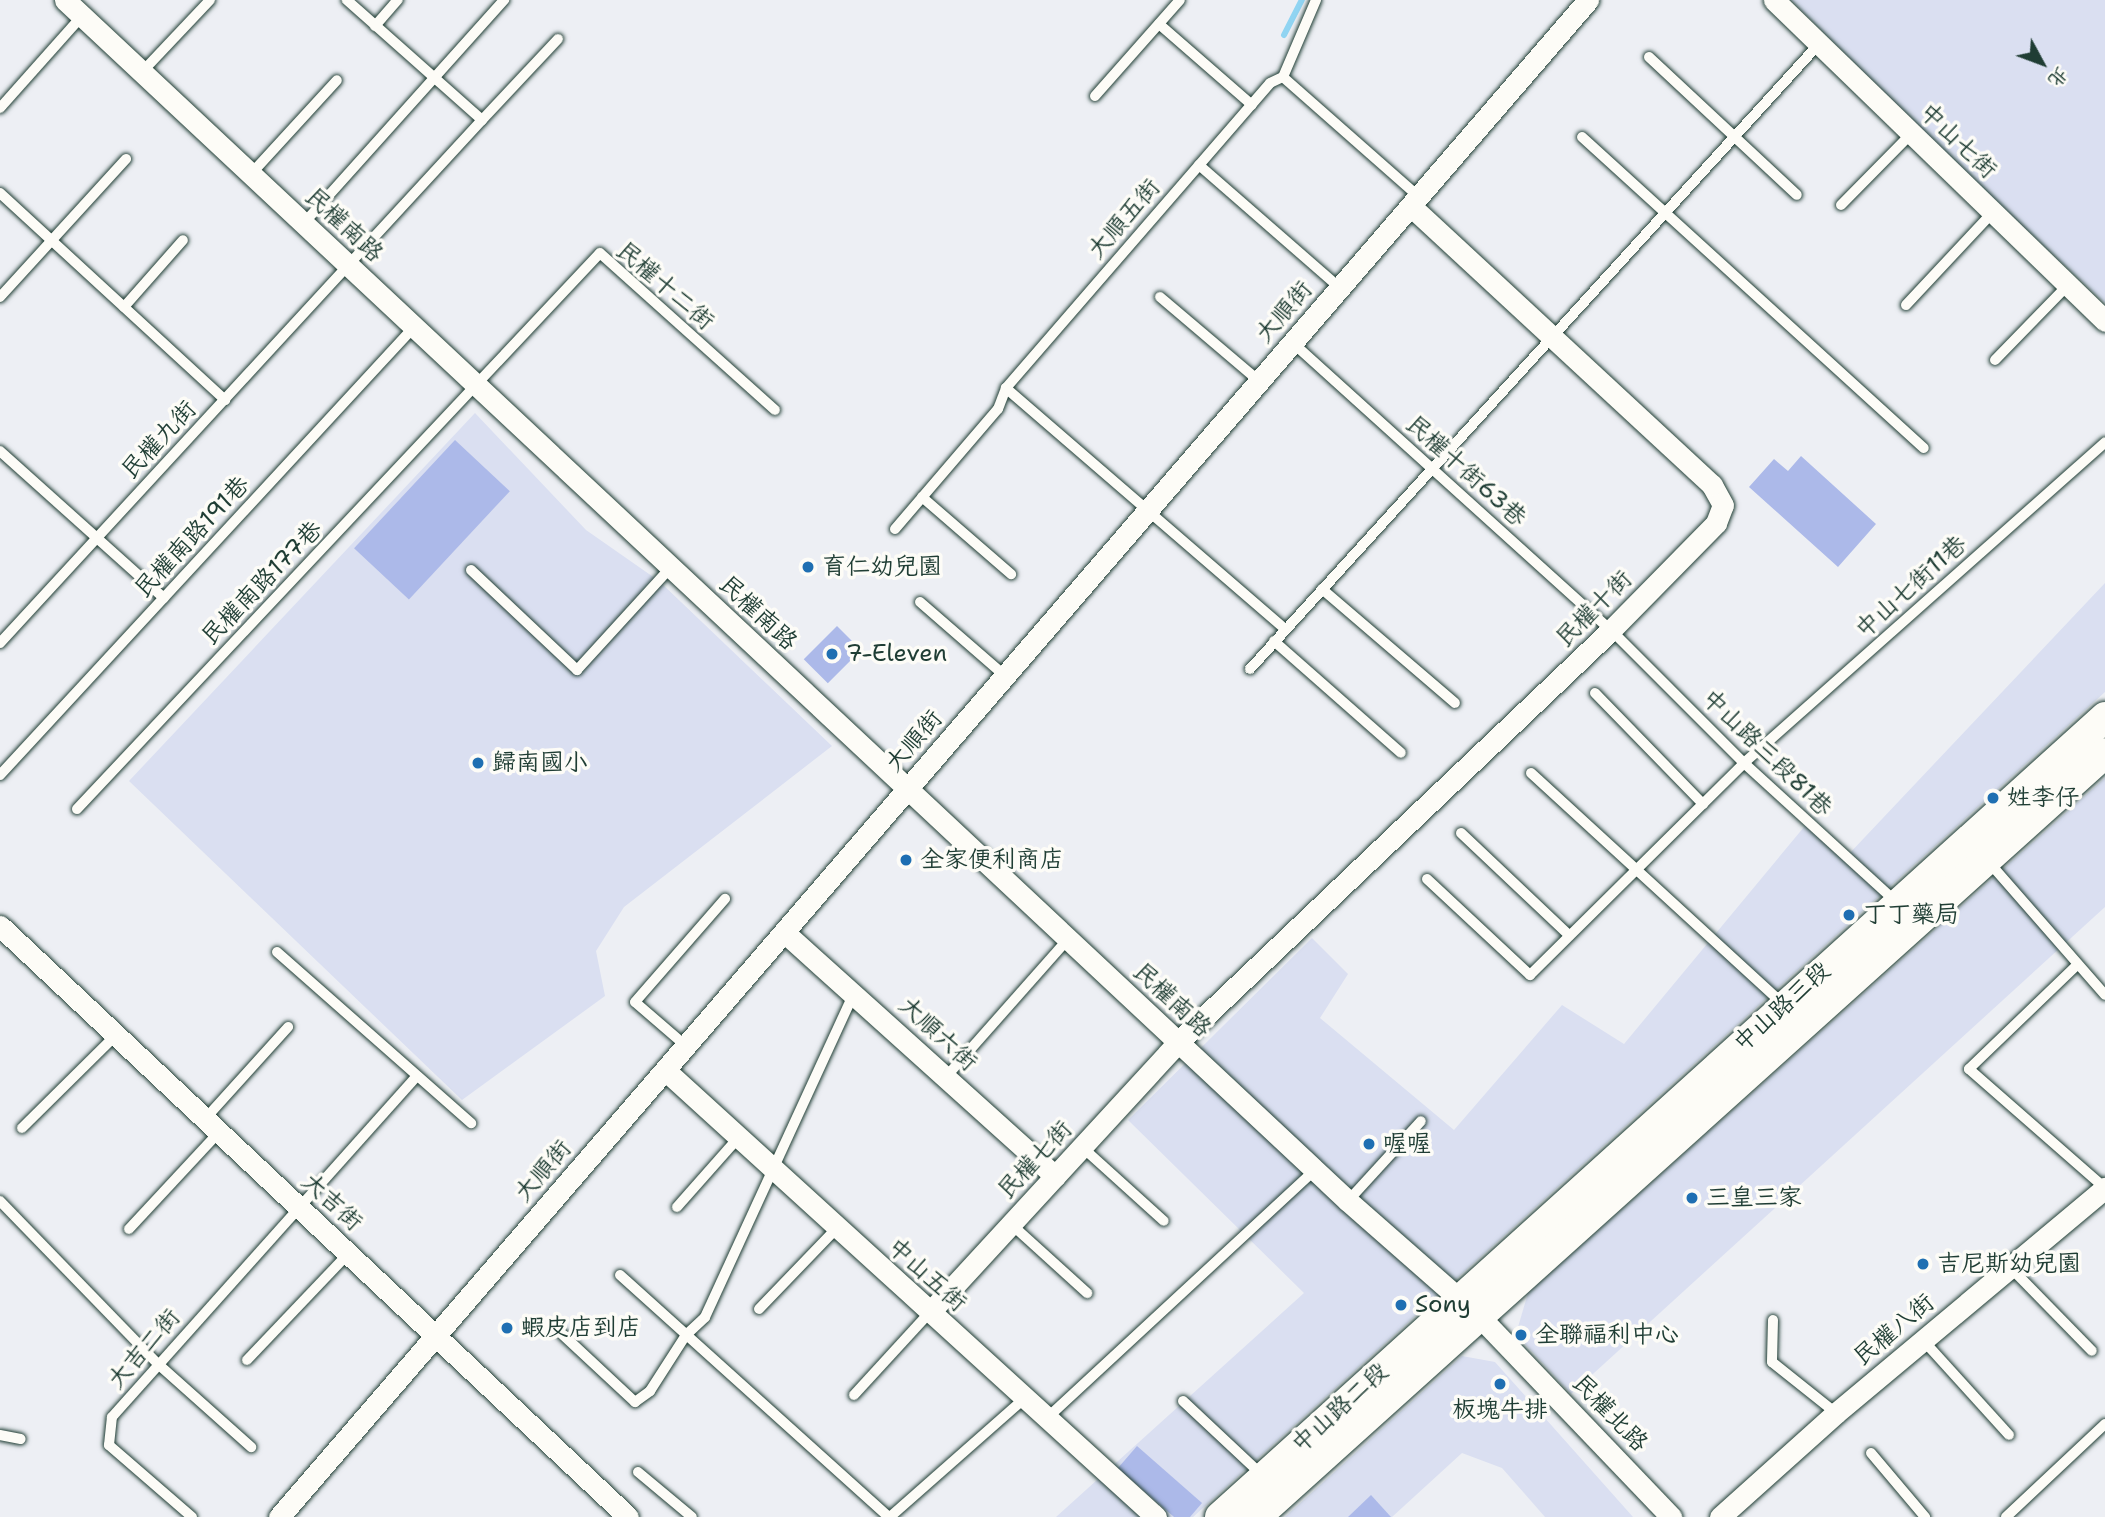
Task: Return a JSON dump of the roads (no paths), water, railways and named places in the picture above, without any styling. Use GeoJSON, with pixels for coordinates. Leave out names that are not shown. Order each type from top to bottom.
{"type":"FeatureCollection","features":[{"type":"Feature","properties":{"kind":"main road","name":"中山路三段"},"geometry":{"type":"LineString","coordinates":[[1471,1308],[1784,1005],[2105,717]]}},
{"type":"Feature","properties":{"kind":"main road","name":"中山路三段"},"geometry":{"type":"LineString","coordinates":[[1471,1308],[2105,752]]}},
{"type":"Feature","properties":{"kind":"main road","name":"中山路二段"},"geometry":{"type":"LineString","coordinates":[[1220,1517],[1264,1477],[1471,1308]]}},
{"type":"Feature","properties":{"kind":"main road","name":"中山路二段"},"geometry":{"type":"LineString","coordinates":[[1256,1517],[1471,1308]]}},
{"type":"Feature","properties":{"kind":"street","name":"民權南路"},"geometry":{"type":"LineString","coordinates":[[65,0],[1348,1201],[1471,1308]]}},
{"type":"Feature","properties":{"kind":"street","name":"大順街"},"geometry":{"type":"LineString","coordinates":[[279,1517],[1588,0]]}},
{"type":"Feature","properties":{"kind":"street","name":"中山七街"},"geometry":{"type":"LineString","coordinates":[[1774,0],[2105,320]]}},
{"type":"Feature","properties":{"kind":"street","name":"民權十街"},"geometry":{"type":"LineString","coordinates":[[1178,1042],[1611,630],[1716,523],[1723,505],[1712,485],[1553,336],[1415,201]]}},
{"type":"Feature","properties":{"kind":"street","name":"大吉街"},"geometry":{"type":"LineString","coordinates":[[0,926],[628,1517]]}},
{"type":"Feature","properties":{"kind":"street","name":"大順六街"},"geometry":{"type":"LineString","coordinates":[[784,932],[1055,1177]]}},
{"type":"Feature","properties":{"kind":"street","name":"民權七街"},"geometry":{"type":"LineString","coordinates":[[930,1312],[1178,1042]]}},
{"type":"Feature","properties":{"kind":"street","name":"中山五街"},"geometry":{"type":"LineString","coordinates":[[665,1070],[774,1173],[1156,1517]]}},
{"type":"Feature","properties":{"kind":"street","name":"民權八街"},"geometry":{"type":"LineString","coordinates":[[1720,1517],[1836,1413],[2010,1267],[2102,1196]]}},
{"type":"Feature","properties":{"kind":"street","name":"民權北路"},"geometry":{"type":"LineString","coordinates":[[1471,1308],[1671,1517]]}},
{"type":"Feature","properties":{"kind":"lane"},"geometry":{"type":"LineString","coordinates":[[142,72],[210,0]]}},
{"type":"Feature","properties":{"kind":"lane"},"geometry":{"type":"LineString","coordinates":[[347,0],[482,120]]}},
{"type":"Feature","properties":{"kind":"lane"},"geometry":{"type":"LineString","coordinates":[[375,26],[398,0]]}},
{"type":"Feature","properties":{"kind":"lane"},"geometry":{"type":"LineString","coordinates":[[304,223],[504,0]]}},
{"type":"Feature","properties":{"kind":"lane"},"geometry":{"type":"LineString","coordinates":[[1095,96],[1180,0]]}},
{"type":"Feature","properties":{"kind":"lane"},"geometry":{"type":"LineString","coordinates":[[1316,0],[1283,77],[1415,201]]}},
{"type":"Feature","properties":{"kind":"lane"},"geometry":{"type":"LineString","coordinates":[[0,107],[82,16]]}},
{"type":"Feature","properties":{"kind":"lane"},"geometry":{"type":"LineString","coordinates":[[1159,24],[1252,105]]}},
{"type":"Feature","properties":{"kind":"lane","name":"民權九街"},"geometry":{"type":"LineString","coordinates":[[0,643],[558,39]]}},
{"type":"Feature","properties":{"kind":"lane"},"geometry":{"type":"LineString","coordinates":[[1250,669],[1819,44]]}},
{"type":"Feature","properties":{"kind":"lane"},"geometry":{"type":"LineString","coordinates":[[1649,57],[1736,135],[1797,195]]}},
{"type":"Feature","properties":{"kind":"lane","name":"大順五街"},"geometry":{"type":"LineString","coordinates":[[895,529],[998,409],[1006,388],[1270,83],[1283,77]]}},
{"type":"Feature","properties":{"kind":"lane"},"geometry":{"type":"LineString","coordinates":[[251,174],[337,80]]}},
{"type":"Feature","properties":{"kind":"lane"},"geometry":{"type":"LineString","coordinates":[[1841,205],[1912,133]]}},
{"type":"Feature","properties":{"kind":"lane"},"geometry":{"type":"LineString","coordinates":[[1582,137],[1667,211],[1924,448]]}},
{"type":"Feature","properties":{"kind":"lane"},"geometry":{"type":"LineString","coordinates":[[0,297],[126,159]]}},
{"type":"Feature","properties":{"kind":"lane"},"geometry":{"type":"LineString","coordinates":[[1199,165],[1340,288]]}},
{"type":"Feature","properties":{"kind":"lane"},"geometry":{"type":"LineString","coordinates":[[0,193],[225,400]]}},
{"type":"Feature","properties":{"kind":"lane"},"geometry":{"type":"LineString","coordinates":[[1906,305],[1993,212]]}},
{"type":"Feature","properties":{"kind":"lane"},"geometry":{"type":"LineString","coordinates":[[124,307],[183,240]]}},
{"type":"Feature","properties":{"kind":"lane","name":"民權十二街"},"geometry":{"type":"LineString","coordinates":[[478,386],[600,253],[775,410]]}},
{"type":"Feature","properties":{"kind":"lane"},"geometry":{"type":"LineString","coordinates":[[1995,360],[2068,285]]}},
{"type":"Feature","properties":{"kind":"lane"},"geometry":{"type":"LineString","coordinates":[[1160,297],[1259,381]]}},
{"type":"Feature","properties":{"kind":"lane","name":"民權南路191巷"},"geometry":{"type":"LineString","coordinates":[[0,775],[414,327]]}},
{"type":"Feature","properties":{"kind":"lane","name":"民權十街63巷"},"geometry":{"type":"LineString","coordinates":[[1293,343],[1611,630]]}},
{"type":"Feature","properties":{"kind":"lane","name":"民權南路177巷"},"geometry":{"type":"LineString","coordinates":[[77,808],[478,386]]}},
{"type":"Feature","properties":{"kind":"lane"},"geometry":{"type":"LineString","coordinates":[[1006,388],[1285,629]]}},
{"type":"Feature","properties":{"kind":"lane","name":"中山七街11巷"},"geometry":{"type":"LineString","coordinates":[[1427,879],[1530,975],[1744,763],[2105,442]]}},
{"type":"Feature","properties":{"kind":"lane"},"geometry":{"type":"LineString","coordinates":[[0,451],[164,597]]}},
{"type":"Feature","properties":{"kind":"lane"},"geometry":{"type":"LineString","coordinates":[[922,497],[1011,574]]}},
{"type":"Feature","properties":{"kind":"lane"},"geometry":{"type":"LineString","coordinates":[[471,570],[577,670],[671,567]]}},
{"type":"Feature","properties":{"kind":"lane"},"geometry":{"type":"LineString","coordinates":[[1322,589],[1455,703]]}},
{"type":"Feature","properties":{"kind":"lane"},"geometry":{"type":"LineString","coordinates":[[920,602],[1005,676]]}},
{"type":"Feature","properties":{"kind":"lane","name":"中山路三段81巷"},"geometry":{"type":"LineString","coordinates":[[1611,630],[1744,763],[1898,903]]}},
{"type":"Feature","properties":{"kind":"lane"},"geometry":{"type":"LineString","coordinates":[[1274,641],[1401,753]]}},
{"type":"Feature","properties":{"kind":"lane"},"geometry":{"type":"LineString","coordinates":[[1595,693],[1703,804]]}},
{"type":"Feature","properties":{"kind":"lane"},"geometry":{"type":"LineString","coordinates":[[1531,773],[1784,1005]]}},
{"type":"Feature","properties":{"kind":"lane"},"geometry":{"type":"LineString","coordinates":[[1461,834],[1569,936]]}},
{"type":"Feature","properties":{"kind":"lane"},"geometry":{"type":"LineString","coordinates":[[1986,859],[2105,995]]}},
{"type":"Feature","properties":{"kind":"lane"},"geometry":{"type":"LineString","coordinates":[[686,1046],[635,1002],[725,899]]}},
{"type":"Feature","properties":{"kind":"lane"},"geometry":{"type":"LineString","coordinates":[[945,1078],[1068,939]]}},
{"type":"Feature","properties":{"kind":"lane"},"geometry":{"type":"LineString","coordinates":[[277,951],[471,1123]]}},
{"type":"Feature","properties":{"kind":"lane"},"geometry":{"type":"LineString","coordinates":[[2077,965],[1969,1069],[2102,1196]]}},
{"type":"Feature","properties":{"kind":"lane"},"geometry":{"type":"LineString","coordinates":[[562,1334],[635,1402],[650,1391],[686,1335],[705,1317],[774,1173],[854,993]]}},
{"type":"Feature","properties":{"kind":"lane"},"geometry":{"type":"LineString","coordinates":[[129,1229],[288,1027]]}},
{"type":"Feature","properties":{"kind":"lane"},"geometry":{"type":"LineString","coordinates":[[22,1128],[116,1035]]}},
{"type":"Feature","properties":{"kind":"lane","name":"大吉二街"},"geometry":{"type":"LineString","coordinates":[[191,1517],[109,1444],[112,1417],[418,1076]]}},
{"type":"Feature","properties":{"kind":"lane"},"geometry":{"type":"LineString","coordinates":[[1348,1201],[1421,1121]]}},
{"type":"Feature","properties":{"kind":"lane"},"geometry":{"type":"LineString","coordinates":[[677,1207],[738,1138]]}},
{"type":"Feature","properties":{"kind":"lane"},"geometry":{"type":"LineString","coordinates":[[1082,1147],[1164,1221]]}},
{"type":"Feature","properties":{"kind":"lane"},"geometry":{"type":"LineString","coordinates":[[1046,1419],[1315,1170]]}},
{"type":"Feature","properties":{"kind":"lane"},"geometry":{"type":"LineString","coordinates":[[0,1201],[158,1364],[251,1447]]}},
{"type":"Feature","properties":{"kind":"lane"},"geometry":{"type":"LineString","coordinates":[[1011,1224],[1087,1293]]}},
{"type":"Feature","properties":{"kind":"lane"},"geometry":{"type":"LineString","coordinates":[[759,1309],[837,1228]]}},
{"type":"Feature","properties":{"kind":"lane"},"geometry":{"type":"LineString","coordinates":[[247,1360],[348,1254]]}},
{"type":"Feature","properties":{"kind":"lane"},"geometry":{"type":"LineString","coordinates":[[2010,1267],[2092,1352]]}},
{"type":"Feature","properties":{"kind":"lane"},"geometry":{"type":"LineString","coordinates":[[620,1275],[889,1517],[1024,1399]]}},
{"type":"Feature","properties":{"kind":"lane"},"geometry":{"type":"LineString","coordinates":[[855,1395],[930,1312]]}},
{"type":"Feature","properties":{"kind":"lane"},"geometry":{"type":"LineString","coordinates":[[1773,1320],[1772,1362],[1836,1413]]}},
{"type":"Feature","properties":{"kind":"lane"},"geometry":{"type":"LineString","coordinates":[[1923,1340],[2009,1435]]}},
{"type":"Feature","properties":{"kind":"lane"},"geometry":{"type":"LineString","coordinates":[[1182,1401],[1264,1477]]}},
{"type":"Feature","properties":{"kind":"lane"},"geometry":{"type":"LineString","coordinates":[[2007,1517],[2105,1424]]}},
{"type":"Feature","properties":{"kind":"lane"},"geometry":{"type":"LineString","coordinates":[[0,1436],[21,1439]]}},
{"type":"Feature","properties":{"kind":"lane"},"geometry":{"type":"LineString","coordinates":[[1871,1454],[1925,1517]]}},
{"type":"Feature","properties":{"kind":"lane"},"geometry":{"type":"LineString","coordinates":[[638,1472],[692,1517]]}},
{"type":"Feature","properties":{"kind":"waterway"},"geometry":{"type":"LineString","coordinates":[[1284,35],[1302,0]]}},
{"type":"Feature","properties":{"kind":"place","name":"育仁幼兒園"},"geometry":{"type":"Point","coordinates":[808,567]}},
{"type":"Feature","properties":{"kind":"place","name":"7-Eleven"},"geometry":{"type":"Point","coordinates":[832,654]}},
{"type":"Feature","properties":{"kind":"place","name":"歸南國小"},"geometry":{"type":"Point","coordinates":[478,763]}},
{"type":"Feature","properties":{"kind":"place","name":"姓李仔"},"geometry":{"type":"Point","coordinates":[1993,798]}},
{"type":"Feature","properties":{"kind":"place","name":"全家便利商店"},"geometry":{"type":"Point","coordinates":[906,860]}},
{"type":"Feature","properties":{"kind":"place","name":"丁丁藥局"},"geometry":{"type":"Point","coordinates":[1849,915]}},
{"type":"Feature","properties":{"kind":"place","name":"喔喔"},"geometry":{"type":"Point","coordinates":[1369,1144]}},
{"type":"Feature","properties":{"kind":"place","name":"三皇三家"},"geometry":{"type":"Point","coordinates":[1692,1198]}},
{"type":"Feature","properties":{"kind":"place","name":"吉尼斯幼兒園"},"geometry":{"type":"Point","coordinates":[1923,1264]}},
{"type":"Feature","properties":{"kind":"place","name":"Sony"},"geometry":{"type":"Point","coordinates":[1401,1305]}},
{"type":"Feature","properties":{"kind":"place","name":"蝦皮店到店"},"geometry":{"type":"Point","coordinates":[507,1328]}},
{"type":"Feature","properties":{"kind":"place","name":"全聯福利中心"},"geometry":{"type":"Point","coordinates":[1521,1335]}},
{"type":"Feature","properties":{"kind":"place","name":"板塊牛排"},"geometry":{"type":"Point","coordinates":[1500,1384]}}]}
